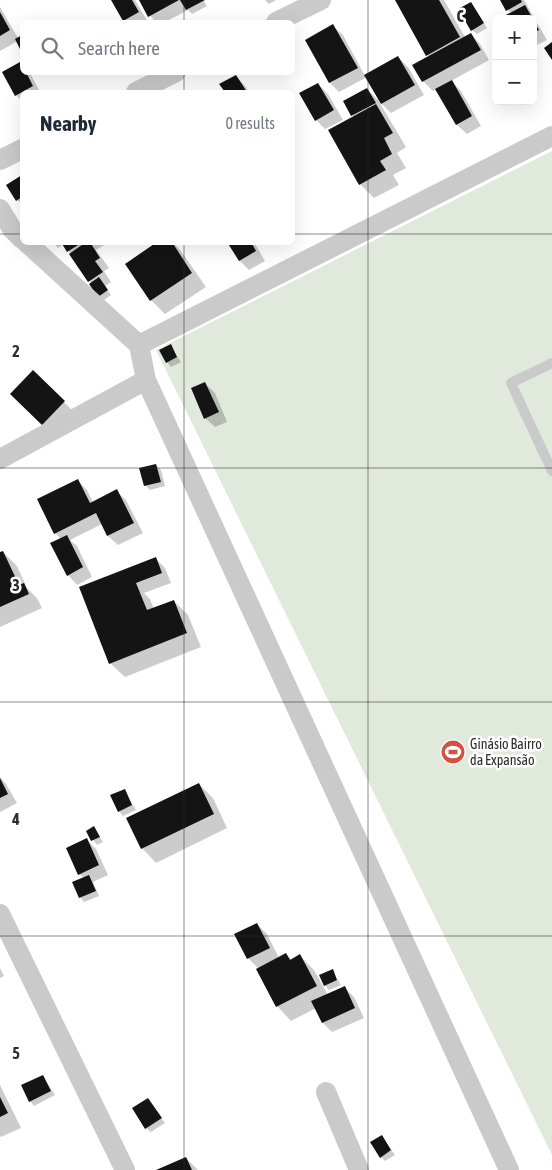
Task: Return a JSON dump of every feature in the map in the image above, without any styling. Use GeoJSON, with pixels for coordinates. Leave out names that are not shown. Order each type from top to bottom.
{"type":"FeatureCollection","features":[{"type":"Feature","properties":{"kind":"street"},"geometry":{"type":"LineString","coordinates":[[280,20],[321,0]]}},
{"type":"Feature","properties":{"kind":"street"},"geometry":{"type":"LineString","coordinates":[[140,90],[170,75]]}},
{"type":"Feature","properties":{"kind":"street"},"geometry":{"type":"LineString","coordinates":[[139,345],[552,136]]}},
{"type":"Feature","properties":{"kind":"street"},"geometry":{"type":"LineString","coordinates":[[0,160],[20,150]]}},
{"type":"Feature","properties":{"kind":"street"},"geometry":{"type":"LineString","coordinates":[[0,208],[12,230],[20,237]]}},
{"type":"Feature","properties":{"kind":"street"},"geometry":{"type":"LineString","coordinates":[[29,245],[139,345],[146,380],[508,1170]]}},
{"type":"Feature","properties":{"kind":"street"},"geometry":{"type":"LineString","coordinates":[[0,459],[146,380]]}},
{"type":"Feature","properties":{"kind":"street"},"geometry":{"type":"LineString","coordinates":[[0,914],[125,1170]]}},
{"type":"Feature","properties":{"kind":"street"},"geometry":{"type":"LineString","coordinates":[[326,1092],[359,1170]]}},
{"type":"Feature","properties":{"kind":"lane"},"geometry":{"type":"LineString","coordinates":[[552,363],[511,382],[552,471]]}},
{"type":"Feature","properties":{"kind":"shaded area","name":"Ginásio Bairro da Expansão"},"geometry":{"type":"Polygon","coordinates":[[[552,151],[552,1155],[156,350],[552,151]]]}},
{"type":"Feature","properties":{"kind":"building"},"geometry":{"type":"Polygon","coordinates":[[[111,0],[132,0],[139,12],[122,20],[111,0]]]}},
{"type":"Feature","properties":{"kind":"building"},"geometry":{"type":"Polygon","coordinates":[[[139,0],[179,0],[148,17],[139,0]]]}},
{"type":"Feature","properties":{"kind":"building"},"geometry":{"type":"Polygon","coordinates":[[[180,0],[205,0],[186,10],[180,0]]]}},
{"type":"Feature","properties":{"kind":"building"},"geometry":{"type":"Polygon","coordinates":[[[395,0],[439,0],[460,37],[426,56],[395,0]]]}},
{"type":"Feature","properties":{"kind":"building"},"geometry":{"type":"Polygon","coordinates":[[[500,0],[521,0],[522,2],[506,11],[500,0]]]}},
{"type":"Feature","properties":{"kind":"building"},"geometry":{"type":"Polygon","coordinates":[[[471,2],[484,23],[471,31],[458,9],[471,2]]]}},
{"type":"Feature","properties":{"kind":"building"},"geometry":{"type":"Polygon","coordinates":[[[525,5],[531,15],[506,15],[525,5]]]}},
{"type":"Feature","properties":{"kind":"building"},"geometry":{"type":"Polygon","coordinates":[[[0,12],[10,30],[0,36],[0,12]]]}},
{"type":"Feature","properties":{"kind":"building"},"geometry":{"type":"Polygon","coordinates":[[[333,24],[358,68],[329,83],[305,40],[333,24]]]}},
{"type":"Feature","properties":{"kind":"building"},"geometry":{"type":"Polygon","coordinates":[[[471,33],[481,50],[422,82],[412,65],[471,33]]]}},
{"type":"Feature","properties":{"kind":"building"},"geometry":{"type":"Polygon","coordinates":[[[20,36],[20,49],[15,39],[20,36]]]}},
{"type":"Feature","properties":{"kind":"building"},"geometry":{"type":"Polygon","coordinates":[[[552,42],[552,60],[544,48],[552,42]]]}},
{"type":"Feature","properties":{"kind":"building"},"geometry":{"type":"Polygon","coordinates":[[[398,56],[415,85],[381,104],[364,75],[398,56]]]}},
{"type":"Feature","properties":{"kind":"building"},"geometry":{"type":"Polygon","coordinates":[[[20,62],[20,75],[28,75],[33,86],[26,90],[20,90],[20,93],[15,96],[2,72],[20,62]]]}},
{"type":"Feature","properties":{"kind":"building"},"geometry":{"type":"Polygon","coordinates":[[[236,75],[246,90],[224,90],[219,84],[236,75]]]}},
{"type":"Feature","properties":{"kind":"building"},"geometry":{"type":"Polygon","coordinates":[[[452,80],[472,116],[456,125],[435,89],[452,80]]]}},
{"type":"Feature","properties":{"kind":"building"},"geometry":{"type":"Polygon","coordinates":[[[318,83],[334,110],[315,121],[299,93],[318,83]]]}},
{"type":"Feature","properties":{"kind":"building"},"geometry":{"type":"Polygon","coordinates":[[[367,88],[376,103],[351,116],[343,101],[367,88]]]}},
{"type":"Feature","properties":{"kind":"building"},"geometry":{"type":"Polygon","coordinates":[[[376,104],[393,133],[384,138],[392,154],[380,161],[386,170],[359,185],[328,130],[376,104]]]}},
{"type":"Feature","properties":{"kind":"building"},"geometry":{"type":"Polygon","coordinates":[[[20,176],[20,198],[16,201],[6,185],[20,176]]]}},
{"type":"Feature","properties":{"kind":"building"},"geometry":{"type":"Polygon","coordinates":[[[63,245],[78,245],[67,252],[63,245]]]}},
{"type":"Feature","properties":{"kind":"building"},"geometry":{"type":"Polygon","coordinates":[[[82,245],[92,245],[100,258],[95,261],[103,272],[88,282],[69,254],[82,245]]]}},
{"type":"Feature","properties":{"kind":"building"},"geometry":{"type":"Polygon","coordinates":[[[153,245],[174,245],[192,273],[150,301],[125,264],[153,245]]]}},
{"type":"Feature","properties":{"kind":"building"},"geometry":{"type":"Polygon","coordinates":[[[229,245],[253,245],[256,251],[239,261],[229,245]]]}},
{"type":"Feature","properties":{"kind":"building"},"geometry":{"type":"Polygon","coordinates":[[[99,277],[108,290],[98,297],[89,284],[99,277]]]}},
{"type":"Feature","properties":{"kind":"building"},"geometry":{"type":"Polygon","coordinates":[[[171,344],[177,357],[166,363],[159,350],[171,344]]]}},
{"type":"Feature","properties":{"kind":"building"},"geometry":{"type":"Polygon","coordinates":[[[33,370],[65,401],[42,425],[10,394],[33,370]]]}},
{"type":"Feature","properties":{"kind":"building"},"geometry":{"type":"Polygon","coordinates":[[[205,382],[219,412],[204,419],[191,388],[205,382]]]}},
{"type":"Feature","properties":{"kind":"building"},"geometry":{"type":"Polygon","coordinates":[[[156,464],[161,482],[144,486],[139,468],[156,464]]]}},
{"type":"Feature","properties":{"kind":"building"},"geometry":{"type":"Polygon","coordinates":[[[78,479],[90,503],[117,489],[134,523],[107,536],[96,513],[54,534],[37,499],[78,479]]]}},
{"type":"Feature","properties":{"kind":"building"},"geometry":{"type":"Polygon","coordinates":[[[67,535],[83,567],[67,576],[50,543],[67,535]]]}},
{"type":"Feature","properties":{"kind":"building"},"geometry":{"type":"Polygon","coordinates":[[[3,551],[19,585],[24,583],[29,594],[0,607],[0,552],[3,551]]]}},
{"type":"Feature","properties":{"kind":"building"},"geometry":{"type":"Polygon","coordinates":[[[156,557],[162,573],[136,583],[147,610],[174,600],[187,633],[109,664],[79,587],[156,557]]]}},
{"type":"Feature","properties":{"kind":"building"},"geometry":{"type":"Polygon","coordinates":[[[0,778],[8,794],[0,798],[0,778]]]}},
{"type":"Feature","properties":{"kind":"building"},"geometry":{"type":"Polygon","coordinates":[[[199,783],[214,814],[141,849],[126,818],[199,783]]]}},
{"type":"Feature","properties":{"kind":"building"},"geometry":{"type":"Polygon","coordinates":[[[125,789],[132,805],[118,812],[110,795],[125,789]]]}},
{"type":"Feature","properties":{"kind":"building"},"geometry":{"type":"Polygon","coordinates":[[[94,826],[100,837],[91,841],[86,831],[94,826]]]}},
{"type":"Feature","properties":{"kind":"building"},"geometry":{"type":"Polygon","coordinates":[[[87,838],[99,865],[78,875],[66,848],[87,838]]]}},
{"type":"Feature","properties":{"kind":"building"},"geometry":{"type":"Polygon","coordinates":[[[89,875],[96,891],[79,898],[72,882],[89,875]]]}},
{"type":"Feature","properties":{"kind":"building"},"geometry":{"type":"Polygon","coordinates":[[[257,923],[270,948],[247,959],[234,934],[257,923]]]}},
{"type":"Feature","properties":{"kind":"building"},"geometry":{"type":"Polygon","coordinates":[[[286,953],[290,960],[300,954],[317,986],[276,1007],[256,969],[286,953]]]}},
{"type":"Feature","properties":{"kind":"building"},"geometry":{"type":"Polygon","coordinates":[[[333,969],[337,980],[324,986],[319,975],[333,969]]]}},
{"type":"Feature","properties":{"kind":"building"},"geometry":{"type":"Polygon","coordinates":[[[345,986],[355,1008],[322,1023],[311,1001],[345,986]]]}},
{"type":"Feature","properties":{"kind":"building"},"geometry":{"type":"Polygon","coordinates":[[[43,1075],[51,1091],[29,1102],[21,1085],[43,1075]]]}},
{"type":"Feature","properties":{"kind":"building"},"geometry":{"type":"Polygon","coordinates":[[[0,1097],[8,1113],[0,1117],[0,1097]]]}},
{"type":"Feature","properties":{"kind":"building"},"geometry":{"type":"Polygon","coordinates":[[[148,1098],[162,1118],[145,1129],[132,1108],[148,1098]]]}},
{"type":"Feature","properties":{"kind":"building"},"geometry":{"type":"Polygon","coordinates":[[[382,1135],[391,1150],[380,1158],[370,1142],[382,1135]]]}},
{"type":"Feature","properties":{"kind":"building"},"geometry":{"type":"Polygon","coordinates":[[[186,1157],[192,1170],[156,1170],[186,1157]]]}},
{"type":"Feature","properties":{"kind":"place","name":"Ginásio Bairro da Expansão"},"geometry":{"type":"Point","coordinates":[453,752]}}]}
